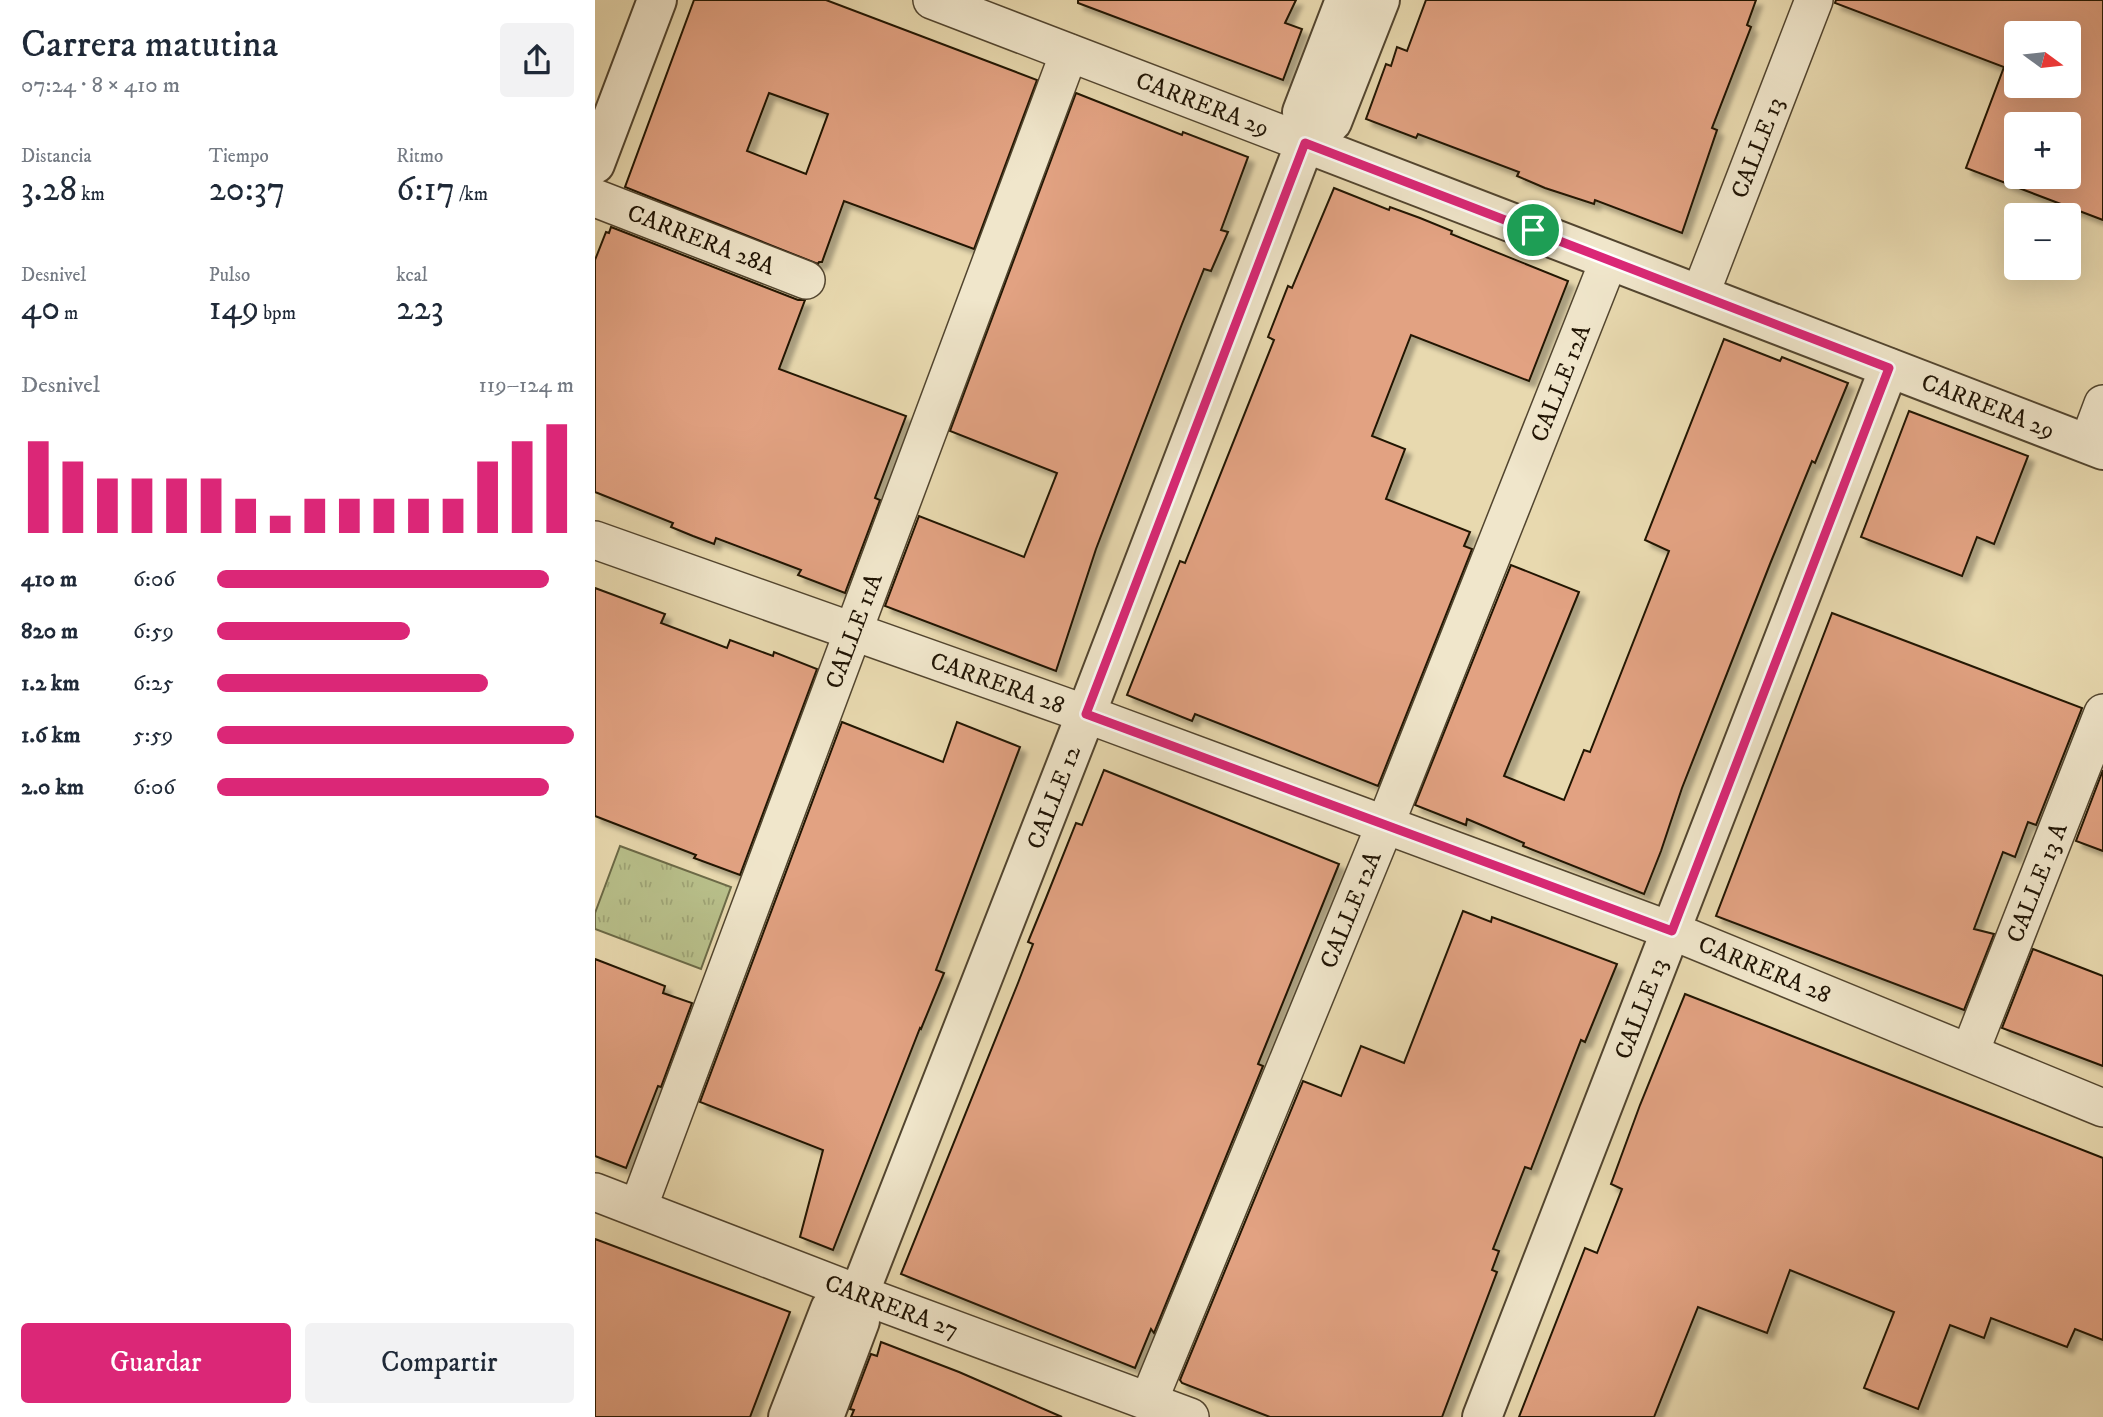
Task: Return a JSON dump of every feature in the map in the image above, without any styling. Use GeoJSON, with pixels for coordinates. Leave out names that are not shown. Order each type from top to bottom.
{"type":"FeatureCollection","features":[{"type":"Feature","properties":{"kind":"street"},"geometry":{"type":"LineString","coordinates":[[595,164],[657,0]]}},
{"type":"Feature","properties":{"kind":"street","name":"CARRERA 29"},"geometry":{"type":"LineString","coordinates":[[932,0],[2095,447]]}},
{"type":"Feature","properties":{"kind":"street","name":"CALLE 12"},"geometry":{"type":"LineString","coordinates":[[824,1417],[860,1321],[859,1294],[1086,714],[1305,143],[1301,112],[1345,0]]}},
{"type":"Feature","properties":{"kind":"street"},"geometry":{"type":"LineString","coordinates":[[1305,143],[1332,122],[1380,0]]}},
{"type":"Feature","properties":{"kind":"street","name":"CALLE 13"},"geometry":{"type":"LineString","coordinates":[[1700,295],[1814,0]]}},
{"type":"Feature","properties":{"kind":"street","name":"CALLE 11A"},"geometry":{"type":"LineString","coordinates":[[638,1208],[1069,53]]}},
{"type":"Feature","properties":{"kind":"street","name":"CARRERA 28A"},"geometry":{"type":"LineString","coordinates":[[595,198],[806,280]]}},
{"type":"Feature","properties":{"kind":"street","name":"CALLE 12A"},"geometry":{"type":"LineString","coordinates":[[1149,1400],[1385,825],[1609,260]]}},
{"type":"Feature","properties":{"kind":"street","name":"CALLE 13"},"geometry":{"type":"LineString","coordinates":[[1482,1417],[1889,368]]}},
{"type":"Feature","properties":{"kind":"street"},"geometry":{"type":"LineString","coordinates":[[2095,447],[2103,404]]}},
{"type":"Feature","properties":{"kind":"street","name":"CARRERA 28"},"geometry":{"type":"LineString","coordinates":[[595,540],[1086,714],[1672,931],[2103,1108]]}},
{"type":"Feature","properties":{"kind":"street","name":"CALLE 13 A"},"geometry":{"type":"LineString","coordinates":[[1970,1052],[2103,713]]}},
{"type":"Feature","properties":{"kind":"street","name":"CARRERA 27"},"geometry":{"type":"LineString","coordinates":[[595,1192],[1190,1417]]}},
{"type":"Feature","properties":{"kind":"street"},"geometry":{"type":"LineString","coordinates":[[788,1417],[830,1309],[859,1294]]}},
{"type":"Feature","properties":{"kind":"green space"},"geometry":{"type":"Polygon","coordinates":[[[620,846],[731,887],[701,969],[595,929],[595,913],[620,846]]]}},
{"type":"Feature","properties":{"kind":"building"},"geometry":{"type":"Polygon","coordinates":[[[694,0],[826,0],[1037,80],[974,249],[844,201],[822,262],[818,264],[625,187],[694,0]],[[769,93],[747,151],[806,174],[828,114],[769,93]]]}},
{"type":"Feature","properties":{"kind":"building"},"geometry":{"type":"Polygon","coordinates":[[[1078,0],[1296,0],[1285,23],[1302,29],[1283,80],[1078,3],[1078,0]]]}},
{"type":"Feature","properties":{"kind":"building"},"geometry":{"type":"Polygon","coordinates":[[[1426,0],[1756,0],[1747,25],[1751,27],[1712,128],[1717,130],[1682,233],[1595,200],[1594,204],[1545,188],[1517,176],[1519,172],[1418,134],[1416,138],[1366,119],[1386,64],[1391,66],[1397,47],[1407,51],[1426,0]]]}},
{"type":"Feature","properties":{"kind":"building"},"geometry":{"type":"Polygon","coordinates":[[[1836,0],[2103,0],[2103,220],[2081,212],[2081,203],[2058,203],[2021,189],[2081,189],[2081,112],[2004,112],[2004,182],[1966,168],[2004,67],[1835,3],[1836,0]]]}},
{"type":"Feature","properties":{"kind":"building"},"geometry":{"type":"Polygon","coordinates":[[[1076,93],[1182,135],[1183,132],[1248,157],[1221,230],[1228,232],[1211,271],[1204,269],[1182,324],[1096,549],[1056,671],[885,606],[919,516],[1024,557],[1057,473],[950,431],[1076,93]]]}},
{"type":"Feature","properties":{"kind":"building"},"geometry":{"type":"Polygon","coordinates":[[[1334,188],[1389,210],[1390,207],[1420,218],[1452,231],[1451,234],[1568,281],[1529,381],[1411,335],[1372,436],[1405,449],[1386,499],[1470,532],[1464,546],[1472,549],[1378,786],[1195,714],[1192,721],[1127,695],[1180,561],[1185,563],[1274,340],[1268,337],[1288,286],[1292,288],[1334,188]]]}},
{"type":"Feature","properties":{"kind":"building"},"geometry":{"type":"Polygon","coordinates":[[[611,227],[798,300],[805,300],[779,369],[906,416],[875,498],[880,500],[845,593],[798,575],[801,570],[716,538],[714,544],[671,527],[673,523],[595,492],[595,260],[606,232],[609,233],[611,227]]]}},
{"type":"Feature","properties":{"kind":"building"},"geometry":{"type":"Polygon","coordinates":[[[1724,339],[1780,361],[1782,357],[1848,383],[1815,463],[1812,461],[1770,564],[1682,788],[1644,894],[1523,846],[1524,843],[1467,819],[1466,825],[1415,805],[1511,565],[1579,592],[1504,776],[1564,800],[1584,750],[1590,752],[1669,551],[1645,540],[1724,339]]]}},
{"type":"Feature","properties":{"kind":"building"},"geometry":{"type":"Polygon","coordinates":[[[1909,411],[2028,456],[1994,544],[1977,537],[1962,576],[1861,537],[1909,411]]]}},
{"type":"Feature","properties":{"kind":"building"},"geometry":{"type":"Polygon","coordinates":[[[595,588],[665,614],[661,623],[727,648],[730,640],[773,656],[774,652],[817,669],[740,875],[595,816],[595,588]]]}},
{"type":"Feature","properties":{"kind":"building"},"geometry":{"type":"Polygon","coordinates":[[[1832,613],[2082,708],[2036,825],[2028,822],[2015,857],[2003,852],[1974,929],[1994,934],[1964,1010],[1716,916],[1832,613]]]}},
{"type":"Feature","properties":{"kind":"building"},"geometry":{"type":"Polygon","coordinates":[[[842,722],[943,762],[957,722],[1020,747],[936,970],[944,973],[833,1250],[800,1237],[823,1150],[700,1102],[842,722]]]}},
{"type":"Feature","properties":{"kind":"building"},"geometry":{"type":"Polygon","coordinates":[[[1104,770],[1339,864],[1258,1064],[1263,1066],[1154,1333],[1151,1329],[1135,1368],[901,1274],[1033,944],[1028,942],[1076,823],[1082,825],[1104,770]]]}},
{"type":"Feature","properties":{"kind":"building"},"geometry":{"type":"Polygon","coordinates":[[[2103,770],[2103,851],[2076,841],[2103,770]]]}},
{"type":"Feature","properties":{"kind":"building"},"geometry":{"type":"Polygon","coordinates":[[[1463,911],[1491,922],[1492,917],[1617,964],[1585,1042],[1581,1040],[1531,1169],[1525,1167],[1493,1249],[1499,1251],[1492,1270],[1497,1272],[1442,1417],[1270,1417],[1182,1383],[1180,1380],[1303,1081],[1341,1096],[1361,1046],[1404,1063],[1463,911]]]}},
{"type":"Feature","properties":{"kind":"building"},"geometry":{"type":"Polygon","coordinates":[[[2033,949],[2103,976],[2103,1066],[2002,1028],[2033,949]]]}},
{"type":"Feature","properties":{"kind":"building"},"geometry":{"type":"Polygon","coordinates":[[[595,959],[665,986],[663,993],[692,1003],[661,1087],[658,1086],[626,1168],[595,1156],[595,959]]]}},
{"type":"Feature","properties":{"kind":"building"},"geometry":{"type":"Polygon","coordinates":[[[1685,994],[2103,1158],[2103,1340],[2075,1329],[2067,1347],[1991,1318],[1984,1338],[1950,1325],[1918,1409],[1864,1388],[1894,1312],[1790,1270],[1767,1333],[1698,1307],[1654,1417],[1519,1417],[1585,1248],[1597,1253],[1622,1189],[1611,1184],[1685,994]]]}},
{"type":"Feature","properties":{"kind":"building"},"geometry":{"type":"Polygon","coordinates":[[[595,1239],[790,1312],[750,1417],[595,1417],[595,1239]]]}},
{"type":"Feature","properties":{"kind":"building"},"geometry":{"type":"Polygon","coordinates":[[[881,1342],[959,1372],[1062,1417],[851,1417],[854,1410],[850,1409],[871,1354],[877,1356],[881,1342]]]}},
{"type":"Feature","properties":{"kind":"route"},"geometry":{"type":"LineString","coordinates":[[1305,143],[1533,230],[1889,368],[1672,931],[1086,714],[1305,143]]}}]}
